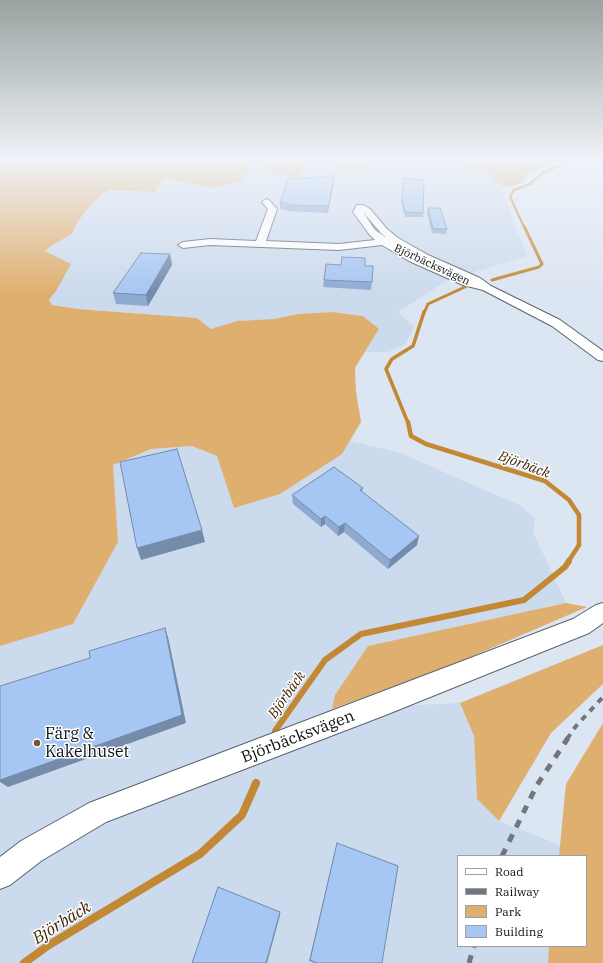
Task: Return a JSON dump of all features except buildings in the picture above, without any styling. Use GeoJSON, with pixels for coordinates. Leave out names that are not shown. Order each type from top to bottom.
{"type":"FeatureCollection","features":[{"type":"Feature","properties":{"kind":"street"},"geometry":{"type":"LineString","coordinates":[[260,244],[273,208],[267,203]]}},
{"type":"Feature","properties":{"kind":"street","name":"Björbäcksvägen"},"geometry":{"type":"LineString","coordinates":[[487,288],[468,283],[413,259],[384,242],[372,232],[361,218],[358,212],[360,207],[367,211],[384,231],[395,240],[424,257],[476,280],[487,288],[556,323],[603,357]]}},
{"type":"Feature","properties":{"kind":"street"},"geometry":{"type":"LineString","coordinates":[[183,245],[210,242],[339,247],[395,240]]}},
{"type":"Feature","properties":{"kind":"street","name":"Björbäcksvägen"},"geometry":{"type":"LineString","coordinates":[[0,875],[31,851],[98,812],[383,704],[581,626],[603,612]]}},
{"type":"Feature","properties":{"kind":"shaded area"},"geometry":{"type":"Polygon","coordinates":[[[94,203],[507,203],[527,256],[448,280],[398,312],[413,326],[412,332],[404,345],[388,352],[365,352],[379,330],[363,316],[332,312],[298,314],[274,319],[237,321],[211,329],[197,318],[78,309],[52,305],[49,300],[56,291],[45,252],[51,246],[72,234],[78,221],[94,203]]]}},
{"type":"Feature","properties":{"kind":"shaded area"},"geometry":{"type":"Polygon","coordinates":[[[349,441],[398,452],[521,506],[535,519],[533,532],[566,603],[547,606],[332,709],[460,703],[474,736],[477,799],[499,821],[560,845],[559,855],[457,855],[457,947],[549,947],[548,963],[0,963],[0,646],[73,624],[118,542],[113,465],[151,449],[192,446],[217,456],[234,508],[342,454],[349,441]]]}},
{"type":"Feature","properties":{"kind":"green space"},"geometry":{"type":"Polygon","coordinates":[[[0,203],[94,203],[78,221],[72,234],[45,251],[71,264],[56,291],[49,300],[52,305],[78,309],[197,318],[211,329],[237,321],[274,319],[298,314],[332,312],[363,316],[379,329],[355,368],[356,392],[361,422],[342,454],[280,494],[234,508],[217,456],[192,446],[151,449],[113,465],[118,542],[73,624],[0,646],[0,203]]]}},
{"type":"Feature","properties":{"kind":"green space"},"geometry":{"type":"Polygon","coordinates":[[[566,603],[587,607],[445,668],[332,709],[335,695],[368,646],[566,603]]]}},
{"type":"Feature","properties":{"kind":"green space"},"geometry":{"type":"Polygon","coordinates":[[[603,645],[603,684],[551,733],[499,821],[477,799],[474,736],[460,703],[603,645]]]}},
{"type":"Feature","properties":{"kind":"green space"},"geometry":{"type":"Polygon","coordinates":[[[603,723],[603,963],[548,963],[549,947],[587,947],[587,855],[559,855],[566,784],[603,723]]]}},
{"type":"Feature","properties":{"kind":"waterway","name":"Björbäck"},"geometry":{"type":"LineString","coordinates":[[513,203],[524,227]]}},
{"type":"Feature","properties":{"kind":"waterway","name":"Björbäck"},"geometry":{"type":"LineString","coordinates":[[492,280],[539,267],[542,264],[524,226]]}},
{"type":"Feature","properties":{"kind":"waterway","name":"Björbäck"},"geometry":{"type":"LineString","coordinates":[[424,313],[428,304],[467,286]]}},
{"type":"Feature","properties":{"kind":"waterway","name":"Björbäck"},"geometry":{"type":"LineString","coordinates":[[408,423],[386,369],[392,359],[413,346],[424,312]]}},
{"type":"Feature","properties":{"kind":"waterway","name":"Björbäck"},"geometry":{"type":"LineString","coordinates":[[408,422],[411,436],[426,444],[545,481],[569,500],[579,515],[579,545],[568,562]]}},
{"type":"Feature","properties":{"kind":"waterway","name":"Björbäck"},"geometry":{"type":"LineString","coordinates":[[275,731],[325,660],[361,634],[524,600],[565,567],[569,561]]}},
{"type":"Feature","properties":{"kind":"waterway","name":"Björbäck"},"geometry":{"type":"LineString","coordinates":[[24,963],[49,945],[200,854],[242,815],[256,783]]}},
{"type":"Feature","properties":{"kind":"railway"},"geometry":{"type":"LineString","coordinates":[[567,739],[576,726],[603,697]]}},
{"type":"Feature","properties":{"kind":"railway"},"geometry":{"type":"LineString","coordinates":[[502,855],[537,785],[568,738]]}},
{"type":"Feature","properties":{"kind":"railway"},"geometry":{"type":"LineString","coordinates":[[469,963],[474,947]]}},
{"type":"Feature","properties":{"kind":"place","name":"Färg & Kakelhuset"},"geometry":{"type":"Point","coordinates":[37,743]}}]}
